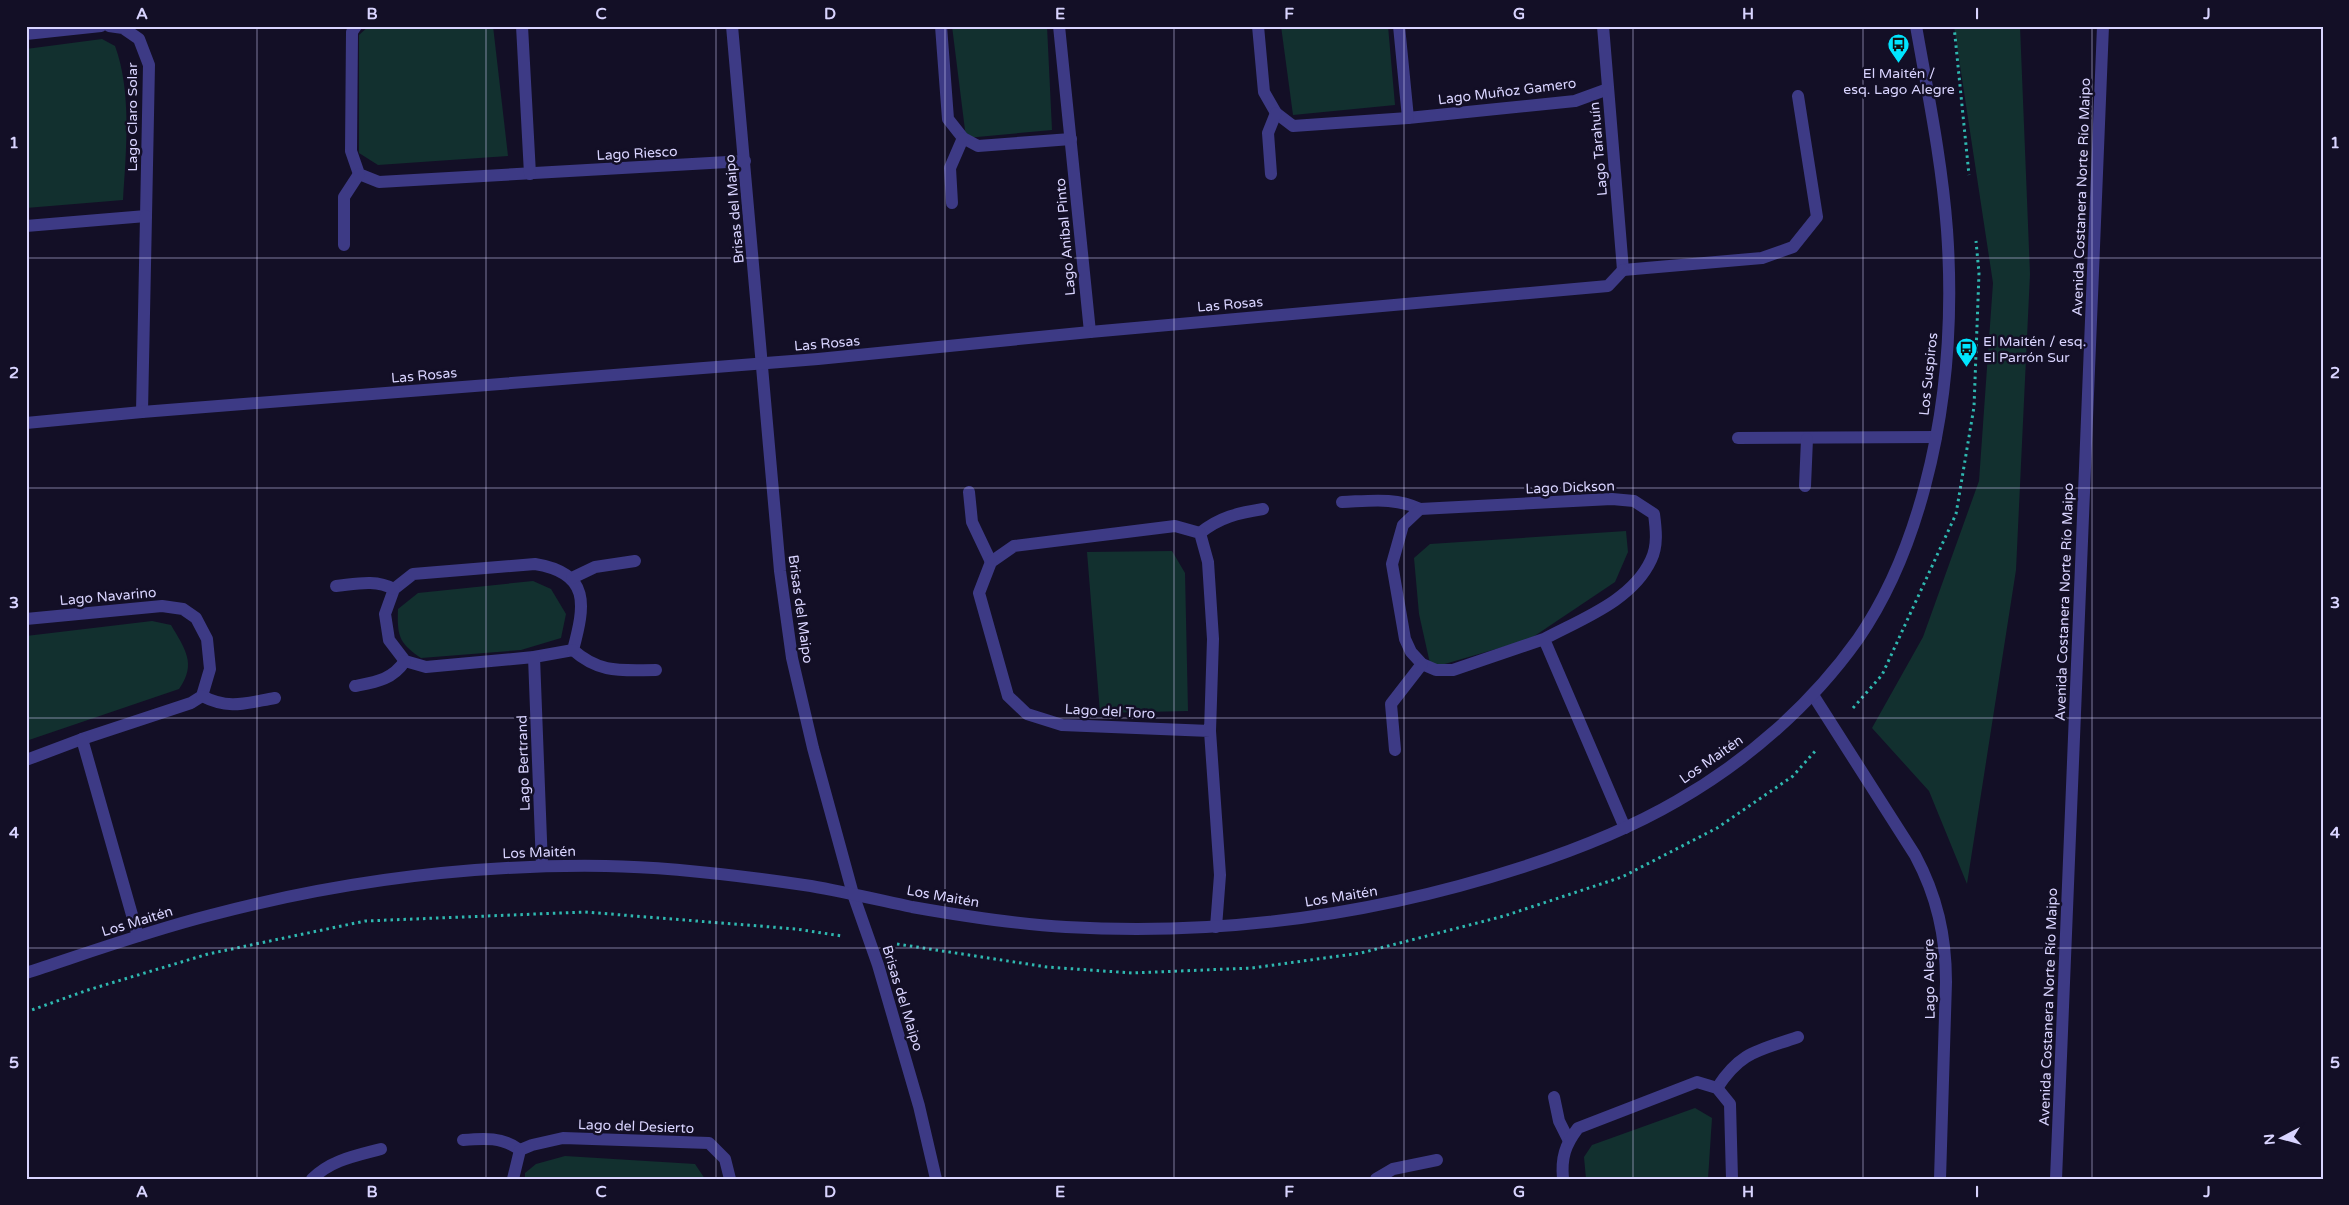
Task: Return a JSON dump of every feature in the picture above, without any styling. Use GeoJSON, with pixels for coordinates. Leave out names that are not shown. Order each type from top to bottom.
{"type":"FeatureCollection","features":[{"type":"Feature","properties":{"kind":"street"},"geometry":{"type":"LineString","coordinates":[[26,34],[101,26]]}},
{"type":"Feature","properties":{"kind":"street","name":"Lago Claro Solar"},"geometry":{"type":"LineString","coordinates":[[110,26],[124,27],[139,39],[149,64],[142,412]]}},
{"type":"Feature","properties":{"kind":"street"},"geometry":{"type":"LineString","coordinates":[[344,245],[344,197],[359,174],[351,151],[352,32],[356,26]]}},
{"type":"Feature","properties":{"kind":"street"},"geometry":{"type":"LineString","coordinates":[[522,26],[530,174]]}},
{"type":"Feature","properties":{"kind":"street","name":"Brisas del Maipo"},"geometry":{"type":"LineString","coordinates":[[732,26],[780,571],[792,658],[813,748],[853,894],[878,965],[919,1106],[936,1179]]}},
{"type":"Feature","properties":{"kind":"street"},"geometry":{"type":"LineString","coordinates":[[941,26],[948,119],[963,138],[978,146],[1071,139]]}},
{"type":"Feature","properties":{"kind":"street","name":"Lago Aníbal Pinto"},"geometry":{"type":"LineString","coordinates":[[1058,26],[1090,332]]}},
{"type":"Feature","properties":{"kind":"street","name":"Lago Muñoz Gamero"},"geometry":{"type":"LineString","coordinates":[[1258,26],[1264,92],[1276,113],[1293,126],[1408,118],[1575,101],[1608,89]]}},
{"type":"Feature","properties":{"kind":"street"},"geometry":{"type":"LineString","coordinates":[[1399,26],[1408,118]]}},
{"type":"Feature","properties":{"kind":"street","name":"Lago Tarahuín"},"geometry":{"type":"LineString","coordinates":[[1603,26],[1623,270]]}},
{"type":"Feature","properties":{"kind":"street","name":"Los Suspiros"},"geometry":{"type":"LineString","coordinates":[[1813,695],[1860,636],[1898,564],[1924,490],[1936,437],[1947,342],[1949,286],[1947,228],[1937,148],[1916,26]]}},
{"type":"Feature","properties":{"kind":"street","name":"Avenida Costanera Norte Río Maipo"},"geometry":{"type":"LineString","coordinates":[[2056,1179],[2103,26]]}},
{"type":"Feature","properties":{"kind":"street"},"geometry":{"type":"LineString","coordinates":[[1623,270],[1762,258],[1792,247],[1817,217],[1798,96]]}},
{"type":"Feature","properties":{"kind":"street"},"geometry":{"type":"LineString","coordinates":[[1271,174],[1268,133],[1276,113]]}},
{"type":"Feature","properties":{"kind":"street"},"geometry":{"type":"LineString","coordinates":[[952,203],[950,168],[963,138]]}},
{"type":"Feature","properties":{"kind":"street","name":"Lago Riesco"},"geometry":{"type":"LineString","coordinates":[[359,174],[379,182],[745,161]]}},
{"type":"Feature","properties":{"kind":"street"},"geometry":{"type":"LineString","coordinates":[[26,226],[146,216]]}},
{"type":"Feature","properties":{"kind":"street","name":"Las Rosas"},"geometry":{"type":"LineString","coordinates":[[26,424],[142,412],[763,363],[1608,286],[1623,270]]}},
{"type":"Feature","properties":{"kind":"street"},"geometry":{"type":"LineString","coordinates":[[1738,438],[1936,437]]}},
{"type":"Feature","properties":{"kind":"street"},"geometry":{"type":"LineString","coordinates":[[1805,486],[1807,439]]}},
{"type":"Feature","properties":{"kind":"street"},"geometry":{"type":"LineString","coordinates":[[969,492],[972,522],[991,562],[1014,546],[1175,526],[1200,533],[1224,517],[1235,513],[1264,509]]}},
{"type":"Feature","properties":{"kind":"street","name":"Lago Dickson"},"geometry":{"type":"LineString","coordinates":[[1342,502],[1393,500],[1405,502],[1420,509],[1612,499],[1634,501],[1654,514],[1657,536],[1651,560],[1631,589],[1603,608],[1544,639],[1453,670],[1436,670],[1422,664]]}},
{"type":"Feature","properties":{"kind":"street"},"geometry":{"type":"LineString","coordinates":[[1395,750],[1391,704],[1422,664],[1411,652],[1405,639],[1392,564],[1403,525],[1420,509]]}},
{"type":"Feature","properties":{"kind":"street"},"geometry":{"type":"LineString","coordinates":[[1200,533],[1208,562],[1213,639],[1210,731],[1220,875],[1216,927]]}},
{"type":"Feature","properties":{"kind":"street"},"geometry":{"type":"LineString","coordinates":[[572,578],[595,567],[635,561]]}},
{"type":"Feature","properties":{"kind":"street","name":"Lago del Toro"},"geometry":{"type":"LineString","coordinates":[[991,562],[979,593],[1008,696],[1027,714],[1062,725],[1210,731]]}},
{"type":"Feature","properties":{"kind":"street"},"geometry":{"type":"LineString","coordinates":[[535,564],[555,568],[572,578],[582,602],[581,619],[573,650],[534,657],[426,667],[405,661],[389,640],[385,614],[394,589],[413,574],[535,564]]}},
{"type":"Feature","properties":{"kind":"street"},"geometry":{"type":"LineString","coordinates":[[336,586],[370,582],[383,583],[394,589]]}},
{"type":"Feature","properties":{"kind":"street","name":"Lago Navarino"},"geometry":{"type":"LineString","coordinates":[[26,619],[162,606],[183,609],[196,618],[207,639],[210,669],[202,696]]}},
{"type":"Feature","properties":{"kind":"street"},"geometry":{"type":"LineString","coordinates":[[1544,639],[1625,828]]}},
{"type":"Feature","properties":{"kind":"street"},"geometry":{"type":"LineString","coordinates":[[573,650],[586,662],[597,667],[612,670],[656,670]]}},
{"type":"Feature","properties":{"kind":"street","name":"Lago Bertrand"},"geometry":{"type":"LineString","coordinates":[[534,657],[542,866]]}},
{"type":"Feature","properties":{"kind":"street"},"geometry":{"type":"LineString","coordinates":[[355,686],[389,678],[398,672],[405,661]]}},
{"type":"Feature","properties":{"kind":"street","name":"Los Maitén"},"geometry":{"type":"LineString","coordinates":[[26,973],[138,936],[269,901],[378,881],[461,871],[542,866],[658,868],[757,879],[853,894],[936,911],[1038,924],[1141,929],[1216,927],[1281,921],[1410,900],[1473,883],[1542,861],[1625,828],[1676,802],[1722,772],[1768,737],[1813,695]]}},
{"type":"Feature","properties":{"kind":"street","name":"Lago Alegre"},"geometry":{"type":"LineString","coordinates":[[1813,695],[1915,855],[1926,876],[1941,922],[1946,952],[1946,982],[1940,1179]]}},
{"type":"Feature","properties":{"kind":"street"},"geometry":{"type":"LineString","coordinates":[[26,760],[82,738],[191,703],[202,696],[217,704],[229,706],[275,698]]}},
{"type":"Feature","properties":{"kind":"street"},"geometry":{"type":"LineString","coordinates":[[82,738],[138,936]]}},
{"type":"Feature","properties":{"kind":"street"},"geometry":{"type":"LineString","coordinates":[[1716,1088],[1729,1069],[1745,1056],[1798,1037]]}},
{"type":"Feature","properties":{"kind":"street"},"geometry":{"type":"LineString","coordinates":[[1563,1179],[1561,1160],[1569,1141],[1578,1128],[1697,1082],[1716,1088],[1730,1104],[1732,1179]]}},
{"type":"Feature","properties":{"kind":"street"},"geometry":{"type":"LineString","coordinates":[[1554,1097],[1559,1121],[1569,1141]]}},
{"type":"Feature","properties":{"kind":"street","name":"Lago del Desierto"},"geometry":{"type":"LineString","coordinates":[[520,1150],[532,1145],[563,1138],[709,1143],[725,1158],[730,1179]]}},
{"type":"Feature","properties":{"kind":"street"},"geometry":{"type":"LineString","coordinates":[[463,1140],[499,1139],[510,1143],[520,1150],[513,1179]]}},
{"type":"Feature","properties":{"kind":"street"},"geometry":{"type":"LineString","coordinates":[[312,1179],[343,1158],[381,1149]]}},
{"type":"Feature","properties":{"kind":"street"},"geometry":{"type":"LineString","coordinates":[[1376,1179],[1392,1169],[1437,1160]]}},
{"type":"Feature","properties":{"kind":"green space"},"geometry":{"type":"Polygon","coordinates":[[[369,26],[493,26],[508,156],[378,165],[359,153],[359,35],[369,26]]]}},
{"type":"Feature","properties":{"kind":"green space"},"geometry":{"type":"Polygon","coordinates":[[[952,26],[1047,26],[1052,130],[966,138],[952,26]]]}},
{"type":"Feature","properties":{"kind":"green space"},"geometry":{"type":"Polygon","coordinates":[[[1281,26],[1388,26],[1395,105],[1293,115],[1281,26]]]}},
{"type":"Feature","properties":{"kind":"green space"},"geometry":{"type":"Polygon","coordinates":[[[1954,26],[2020,26],[2030,274],[2016,570],[1967,884],[1929,791],[1872,728],[1923,637],[1979,481],[1993,283],[1954,26]]]}},
{"type":"Feature","properties":{"kind":"green space"},"geometry":{"type":"Polygon","coordinates":[[[102,39],[115,46],[124,83],[126,122],[123,200],[26,208],[26,49],[102,39]]]}},
{"type":"Feature","properties":{"kind":"green space"},"geometry":{"type":"Polygon","coordinates":[[[1626,531],[1628,552],[1615,582],[1530,639],[1431,668],[1419,614],[1414,558],[1430,544],[1626,531]]]}},
{"type":"Feature","properties":{"kind":"green space"},"geometry":{"type":"Polygon","coordinates":[[[1172,551],[1185,573],[1188,711],[1100,713],[1087,552],[1172,551]]]}},
{"type":"Feature","properties":{"kind":"green space"},"geometry":{"type":"Polygon","coordinates":[[[533,581],[551,589],[566,614],[561,638],[521,650],[421,658],[408,648],[401,638],[398,626],[398,609],[418,593],[533,581]]]}},
{"type":"Feature","properties":{"kind":"green space"},"geometry":{"type":"Polygon","coordinates":[[[152,621],[171,625],[184,649],[188,664],[187,672],[179,689],[26,741],[26,636],[152,621]]]}},
{"type":"Feature","properties":{"kind":"green space"},"geometry":{"type":"Polygon","coordinates":[[[1695,1108],[1712,1118],[1708,1179],[1586,1179],[1584,1157],[1592,1145],[1695,1108]]]}},
{"type":"Feature","properties":{"kind":"green space"},"geometry":{"type":"Polygon","coordinates":[[[565,1156],[695,1164],[705,1179],[525,1179],[525,1173],[536,1164],[565,1156]]]}},
{"type":"Feature","properties":{"kind":"place","name":"El Maitén / esq. Lago Alegre"},"geometry":{"type":"Point","coordinates":[1899,64]}},
{"type":"Feature","properties":{"kind":"place","name":"El Maitén / esq. El Parrón Sur"},"geometry":{"type":"Point","coordinates":[1967,368]}}]}
